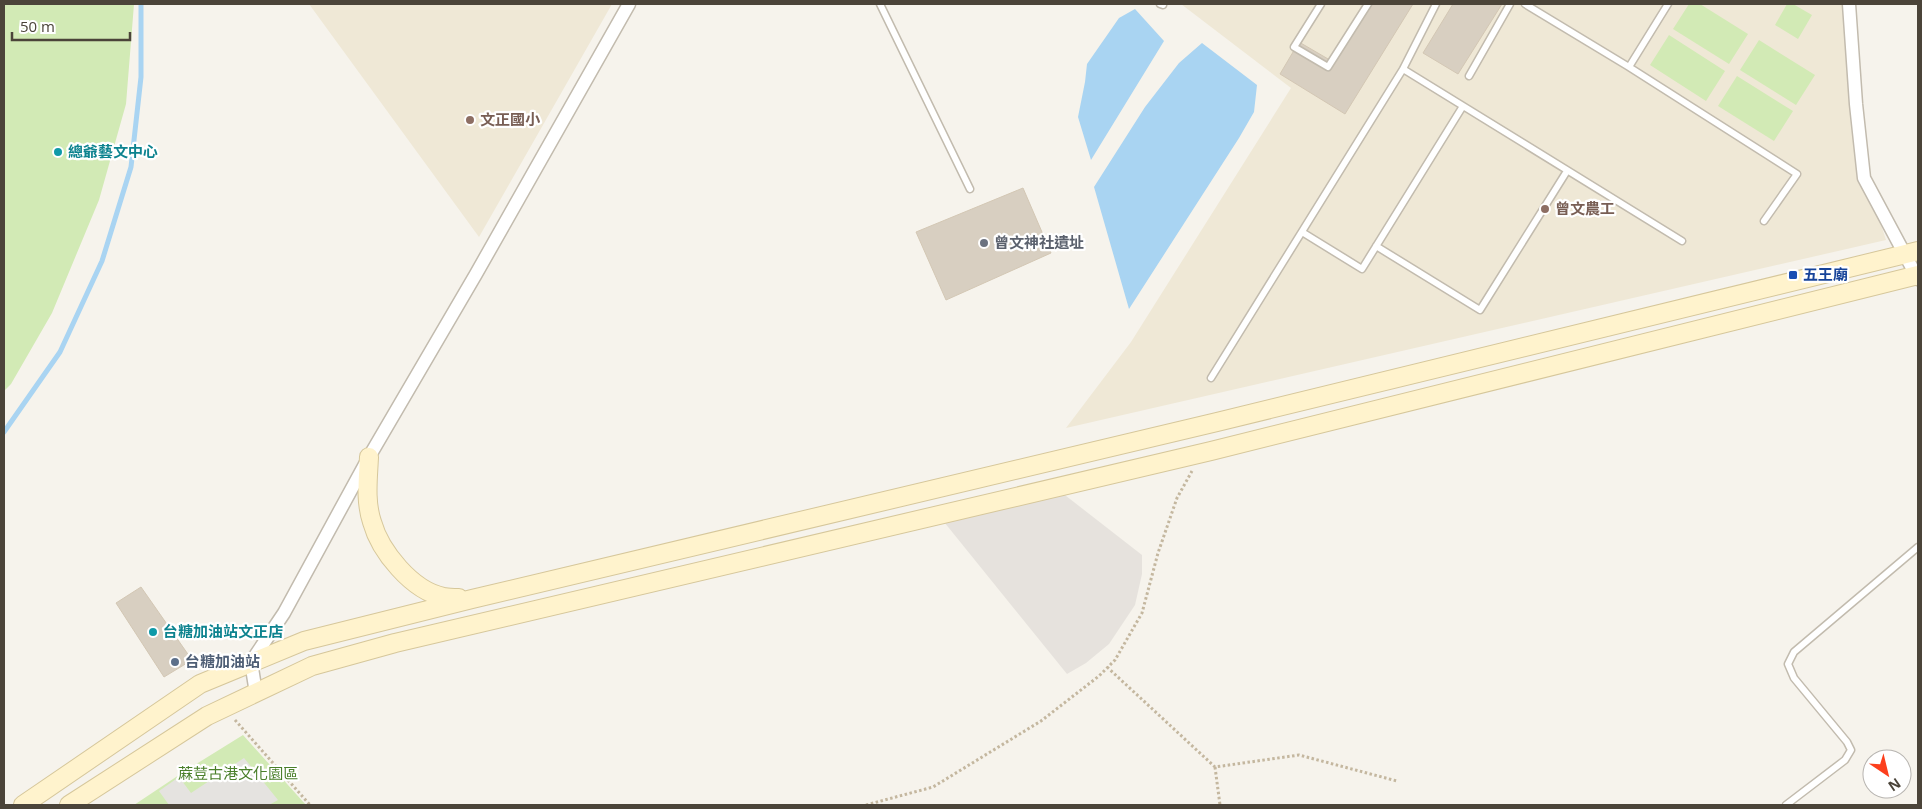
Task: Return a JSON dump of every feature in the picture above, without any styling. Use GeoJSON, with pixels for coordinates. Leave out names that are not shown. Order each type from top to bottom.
{"type":"FeatureCollection","features":[{"type":"Feature","properties":{"kind":"main road"},"geometry":{"type":"LineString","coordinates":[[23,805],[200,684],[304,641],[472,599],[1207,425],[1912,252]]}},
{"type":"Feature","properties":{"kind":"main road"},"geometry":{"type":"LineString","coordinates":[[69,805],[200,721],[312,666],[395,643],[1211,451],[1918,276]]}},
{"type":"Feature","properties":{"kind":"main road"},"geometry":{"type":"LineString","coordinates":[[369,457],[368,503],[372,522],[384,550],[406,576],[428,591],[443,597],[472,599]]}},
{"type":"Feature","properties":{"kind":"street"},"geometry":{"type":"LineString","coordinates":[[256,692],[251,662],[284,613],[369,457],[481,265],[629,4]]}},
{"type":"Feature","properties":{"kind":"street"},"geometry":{"type":"LineString","coordinates":[[1849,4],[1856,104],[1864,178],[1912,252],[1918,276]]}},
{"type":"Feature","properties":{"kind":"lane"},"geometry":{"type":"LineString","coordinates":[[880,4],[970,189]]}},
{"type":"Feature","properties":{"kind":"lane"},"geometry":{"type":"LineString","coordinates":[[1321,4],[1294,47],[1328,67],[1368,4]]}},
{"type":"Feature","properties":{"kind":"lane"},"geometry":{"type":"LineString","coordinates":[[1211,378],[1403,69],[1436,4]]}},
{"type":"Feature","properties":{"kind":"lane"},"geometry":{"type":"LineString","coordinates":[[1469,76],[1510,4]]}},
{"type":"Feature","properties":{"kind":"lane"},"geometry":{"type":"LineString","coordinates":[[1629,67],[1668,4]]}},
{"type":"Feature","properties":{"kind":"lane"},"geometry":{"type":"LineString","coordinates":[[1530,5],[1797,174],[1764,220]]}},
{"type":"Feature","properties":{"kind":"lane"},"geometry":{"type":"LineString","coordinates":[[1403,69],[1682,241]]}},
{"type":"Feature","properties":{"kind":"lane"},"geometry":{"type":"LineString","coordinates":[[1302,232],[1362,269],[1463,106]]}},
{"type":"Feature","properties":{"kind":"lane"},"geometry":{"type":"LineString","coordinates":[[1376,246],[1480,310],[1567,171]]}},
{"type":"Feature","properties":{"kind":"lane"},"geometry":{"type":"LineString","coordinates":[[1786,805],[1845,760],[1851,750],[1847,742],[1794,678],[1788,664],[1794,652],[1918,547]]}},
{"type":"Feature","properties":{"kind":"path"},"geometry":{"type":"LineString","coordinates":[[866,805],[933,786],[1041,720],[1115,660],[1142,613],[1158,553],[1177,498],[1196,464],[1211,451]]}},
{"type":"Feature","properties":{"kind":"path"},"geometry":{"type":"LineString","coordinates":[[1107,667],[1215,767],[1220,805]]}},
{"type":"Feature","properties":{"kind":"path"},"geometry":{"type":"LineString","coordinates":[[228,706],[238,725],[310,805]]}},
{"type":"Feature","properties":{"kind":"path"},"geometry":{"type":"LineString","coordinates":[[1215,767],[1298,755],[1397,781]]}},
{"type":"Feature","properties":{"kind":"shaded area","name":"文正國小"},"geometry":{"type":"Polygon","coordinates":[[[309,4],[612,4],[479,237],[309,4]]]}},
{"type":"Feature","properties":{"kind":"shaded area","name":"曾文農工"},"geometry":{"type":"Polygon","coordinates":[[[1181,4],[1846,4],[1866,179],[1886,240],[1066,428],[1131,342],[1291,88],[1181,4]]]}},
{"type":"Feature","properties":{"kind":"shaded area"},"geometry":{"type":"Polygon","coordinates":[[[1052,485],[1142,555],[1142,574],[1135,605],[1109,644],[1086,663],[1067,674],[936,512],[1052,485]]]}},
{"type":"Feature","properties":{"kind":"shaded area"},"geometry":{"type":"Polygon","coordinates":[[[244,758],[278,800],[269,805],[169,805],[159,791],[179,777],[191,793],[244,758]]]}},
{"type":"Feature","properties":{"kind":"green space","name":"總爺藝文中心"},"geometry":{"type":"Polygon","coordinates":[[[4,4],[134,4],[126,104],[99,200],[52,313],[11,384],[4,391],[4,4]]]}},
{"type":"Feature","properties":{"kind":"green space"},"geometry":{"type":"Polygon","coordinates":[[[1689,4],[1700,4],[1748,34],[1729,64],[1673,29],[1689,4]]]}},
{"type":"Feature","properties":{"kind":"green space"},"geometry":{"type":"Polygon","coordinates":[[[1787,4],[1793,4],[1812,15],[1798,39],[1775,25],[1787,4]]]}},
{"type":"Feature","properties":{"kind":"green space"},"geometry":{"type":"Polygon","coordinates":[[[1669,35],[1725,71],[1706,101],[1650,65],[1669,35]]]}},
{"type":"Feature","properties":{"kind":"green space"},"geometry":{"type":"Polygon","coordinates":[[[1759,40],[1815,75],[1796,105],[1740,70],[1759,40]]]}},
{"type":"Feature","properties":{"kind":"green space"},"geometry":{"type":"Polygon","coordinates":[[[1737,76],[1793,111],[1774,141],[1718,106],[1737,76]]]}},
{"type":"Feature","properties":{"kind":"green space","name":"蔴荳古港文化園區"},"geometry":{"type":"Polygon","coordinates":[[[243,735],[306,805],[134,805],[185,771],[243,735]]]}},
{"type":"Feature","properties":{"kind":"water"},"geometry":{"type":"Polygon","coordinates":[[[1135,9],[1164,41],[1091,160],[1078,117],[1087,64],[1119,18],[1135,9]]]}},
{"type":"Feature","properties":{"kind":"water"},"geometry":{"type":"Polygon","coordinates":[[[1202,43],[1257,85],[1254,112],[1129,309],[1094,187],[1145,107],[1179,63],[1202,43]]]}},
{"type":"Feature","properties":{"kind":"building"},"geometry":{"type":"Polygon","coordinates":[[[1371,4],[1413,4],[1345,114],[1280,74],[1299,42],[1335,63],[1371,4]]]}},
{"type":"Feature","properties":{"kind":"building"},"geometry":{"type":"Polygon","coordinates":[[[1453,4],[1502,4],[1458,74],[1423,53],[1453,4]]]}},
{"type":"Feature","properties":{"kind":"building","name":"曾文神社遺址"},"geometry":{"type":"Polygon","coordinates":[[[1023,188],[1051,253],[946,300],[916,232],[1023,188]]]}},
{"type":"Feature","properties":{"kind":"building","name":"台糖加油站文正店"},"geometry":{"type":"Polygon","coordinates":[[[141,587],[192,660],[164,677],[116,603],[141,587]]]}},
{"type":"Feature","properties":{"kind":"waterway"},"geometry":{"type":"LineString","coordinates":[[4,432],[60,352],[102,261],[131,167],[141,77],[141,4]]}},
{"type":"Feature","properties":{"kind":"place","name":"文正國小"},"geometry":{"type":"Point","coordinates":[470,120]}},
{"type":"Feature","properties":{"kind":"place","name":"總爺藝文中心"},"geometry":{"type":"Point","coordinates":[58,152]}},
{"type":"Feature","properties":{"kind":"place","name":"曾文農工"},"geometry":{"type":"Point","coordinates":[1545,209]}},
{"type":"Feature","properties":{"kind":"place","name":"曾文神社遺址"},"geometry":{"type":"Point","coordinates":[984,243]}},
{"type":"Feature","properties":{"kind":"place","name":"五王廟"},"geometry":{"type":"Point","coordinates":[1793,275]}},
{"type":"Feature","properties":{"kind":"place","name":"台糖加油站文正店"},"geometry":{"type":"Point","coordinates":[153,632]}},
{"type":"Feature","properties":{"kind":"place","name":"台糖加油站"},"geometry":{"type":"Point","coordinates":[175,662]}}]}
